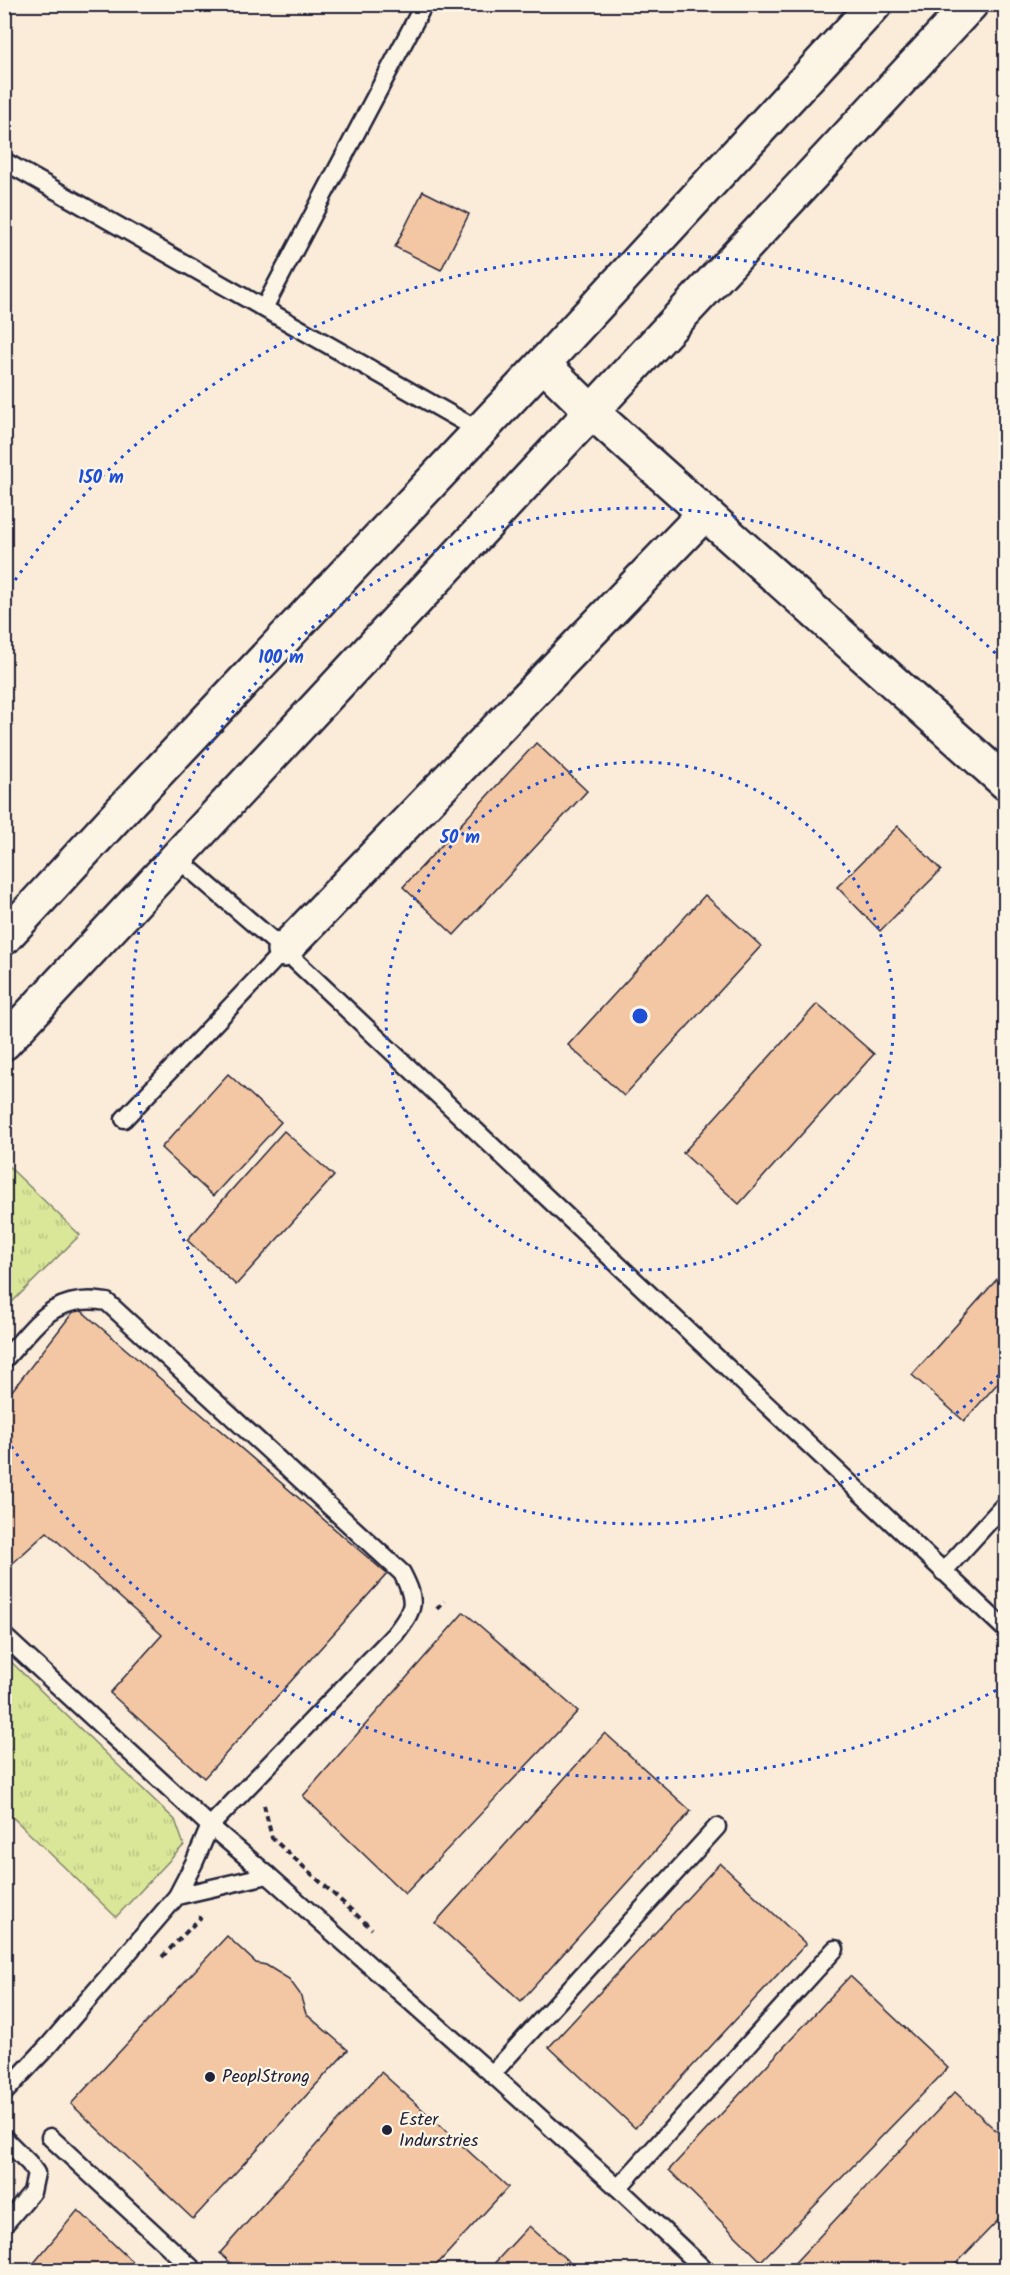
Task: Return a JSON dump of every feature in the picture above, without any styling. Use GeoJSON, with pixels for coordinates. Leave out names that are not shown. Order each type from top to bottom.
{"type":"FeatureCollection","features":[{"type":"Feature","properties":{"kind":"main road"},"geometry":{"type":"LineString","coordinates":[[4,938],[124,807],[543,364],[875,4]]}},
{"type":"Feature","properties":{"kind":"main road"},"geometry":{"type":"LineString","coordinates":[[4,1043],[971,4]]}},
{"type":"Feature","properties":{"kind":"main road"},"geometry":{"type":"LineString","coordinates":[[543,364],[592,412],[1005,783]]}},
{"type":"Feature","properties":{"kind":"main road"},"geometry":{"type":"LineString","coordinates":[[284,951],[705,513]]}},
{"type":"Feature","properties":{"kind":"lane"},"geometry":{"type":"LineString","coordinates":[[264,308],[424,4]]}},
{"type":"Feature","properties":{"kind":"lane"},"geometry":{"type":"LineString","coordinates":[[4,161],[480,431]]}},
{"type":"Feature","properties":{"kind":"lane"},"geometry":{"type":"LineString","coordinates":[[177,858],[284,951],[1005,1630]]}},
{"type":"Feature","properties":{"kind":"lane"},"geometry":{"type":"LineString","coordinates":[[124,1119],[284,951]]}},
{"type":"Feature","properties":{"kind":"lane"},"geometry":{"type":"LineString","coordinates":[[4,1360],[53,1309],[68,1302],[87,1299],[107,1302],[402,1573],[411,1590],[413,1606],[395,1634],[210,1826],[177,1896],[49,2045],[4,2093]]}},
{"type":"Feature","properties":{"kind":"lane"},"geometry":{"type":"LineString","coordinates":[[943,1572],[1005,1503]]}},
{"type":"Feature","properties":{"kind":"lane"},"geometry":{"type":"LineString","coordinates":[[4,1636],[210,1826],[268,1875],[618,2188],[705,2271]]}},
{"type":"Feature","properties":{"kind":"lane"},"geometry":{"type":"LineString","coordinates":[[492,2074],[717,1827]]}},
{"type":"Feature","properties":{"kind":"lane"},"geometry":{"type":"LineString","coordinates":[[177,1896],[268,1875]]}},
{"type":"Feature","properties":{"kind":"lane"},"geometry":{"type":"LineString","coordinates":[[618,2188],[835,1949]]}},
{"type":"Feature","properties":{"kind":"lane"},"geometry":{"type":"LineString","coordinates":[[50,2137],[194,2271]]}},
{"type":"Feature","properties":{"kind":"lane"},"geometry":{"type":"LineString","coordinates":[[4,2138],[36,2173],[32,2192],[4,2225]]}},
{"type":"Feature","properties":{"kind":"path"},"geometry":{"type":"LineString","coordinates":[[436,1610],[444,1601]]}},
{"type":"Feature","properties":{"kind":"path"},"geometry":{"type":"LineString","coordinates":[[263,1802],[272,1838],[378,1934]]}},
{"type":"Feature","properties":{"kind":"path"},"geometry":{"type":"LineString","coordinates":[[160,1959],[209,1909]]}},
{"type":"Feature","properties":{"kind":"green space"},"geometry":{"type":"Polygon","coordinates":[[[5,1163],[80,1235],[4,1309],[5,1163]]]}},
{"type":"Feature","properties":{"kind":"green space"},"geometry":{"type":"Polygon","coordinates":[[[5,1656],[175,1820],[184,1845],[116,1917],[5,1810],[5,1656]]]}},
{"type":"Feature","properties":{"kind":"building"},"geometry":{"type":"Polygon","coordinates":[[[423,191],[469,214],[441,270],[395,247],[423,191]]]}},
{"type":"Feature","properties":{"kind":"building"},"geometry":{"type":"Polygon","coordinates":[[[536,743],[587,791],[454,935],[403,887],[536,743]]]}},
{"type":"Feature","properties":{"kind":"building"},"geometry":{"type":"Polygon","coordinates":[[[898,826],[941,870],[880,931],[837,887],[898,826]]]}},
{"type":"Feature","properties":{"kind":"building"},"geometry":{"type":"Polygon","coordinates":[[[705,895],[761,946],[624,1096],[568,1045],[705,895]]]}},
{"type":"Feature","properties":{"kind":"building"},"geometry":{"type":"Polygon","coordinates":[[[817,1004],[874,1054],[739,1204],[683,1153],[817,1004]]]}},
{"type":"Feature","properties":{"kind":"building"},"geometry":{"type":"Polygon","coordinates":[[[228,1074],[281,1122],[213,1196],[161,1148],[228,1074]]]}},
{"type":"Feature","properties":{"kind":"building"},"geometry":{"type":"Polygon","coordinates":[[[284,1131],[334,1176],[236,1285],[187,1240],[284,1131]]]}},
{"type":"Feature","properties":{"kind":"building"},"geometry":{"type":"Polygon","coordinates":[[[1006,1269],[1006,1374],[964,1421],[912,1375],[1006,1269]]]}},
{"type":"Feature","properties":{"kind":"building"},"geometry":{"type":"Polygon","coordinates":[[[77,1307],[387,1574],[204,1778],[110,1693],[162,1635],[47,1532],[4,1571],[4,1401],[77,1307]]]}},
{"type":"Feature","properties":{"kind":"building"},"geometry":{"type":"Polygon","coordinates":[[[464,1612],[578,1711],[405,1894],[303,1796],[464,1612]]]}},
{"type":"Feature","properties":{"kind":"building"},"geometry":{"type":"Polygon","coordinates":[[[605,1733],[691,1811],[521,2001],[435,1923],[605,1733]]]}},
{"type":"Feature","properties":{"kind":"building"},"geometry":{"type":"Polygon","coordinates":[[[720,1863],[806,1944],[635,2128],[549,2047],[720,1863]]]}},
{"type":"Feature","properties":{"kind":"building","name":"PeoplStrong"},"geometry":{"type":"Polygon","coordinates":[[[227,1936],[256,1963],[266,1965],[289,1979],[300,1994],[306,2014],[348,2050],[193,2219],[71,2104],[227,1936]]]}},
{"type":"Feature","properties":{"kind":"building"},"geometry":{"type":"Polygon","coordinates":[[[850,1976],[948,2068],[761,2261],[669,2170],[850,1976]]]}},
{"type":"Feature","properties":{"kind":"building","name":"Ester Indurstries"},"geometry":{"type":"Polygon","coordinates":[[[381,2072],[508,2187],[432,2270],[238,2270],[220,2253],[381,2072]]]}},
{"type":"Feature","properties":{"kind":"building"},"geometry":{"type":"Polygon","coordinates":[[[955,2092],[1006,2140],[1006,2212],[950,2270],[788,2270],[955,2092]]]}},
{"type":"Feature","properties":{"kind":"building"},"geometry":{"type":"Polygon","coordinates":[[[78,2210],[141,2270],[28,2270],[78,2210]]]}},
{"type":"Feature","properties":{"kind":"building"},"geometry":{"type":"Polygon","coordinates":[[[529,2226],[578,2270],[488,2270],[529,2226]]]}},
{"type":"Feature","properties":{"kind":"place","name":"PeoplStrong"},"geometry":{"type":"Point","coordinates":[210,2077]}},
{"type":"Feature","properties":{"kind":"place","name":"Ester Indurstries"},"geometry":{"type":"Point","coordinates":[387,2130]}}]}
